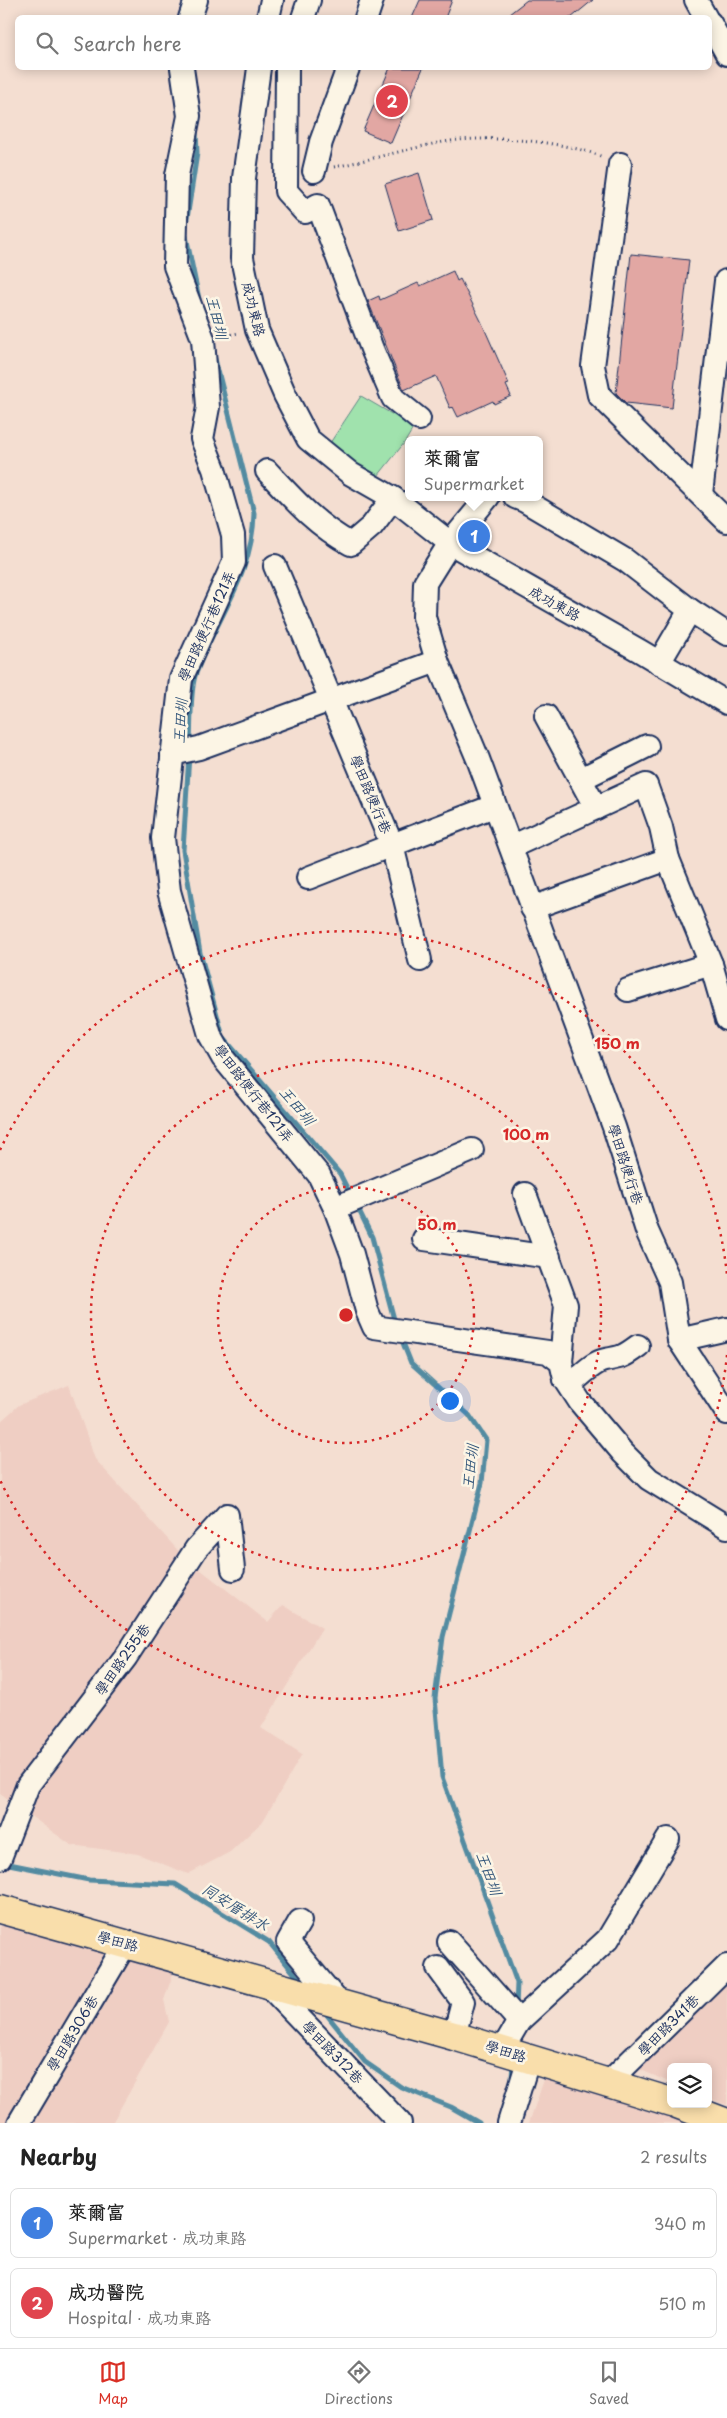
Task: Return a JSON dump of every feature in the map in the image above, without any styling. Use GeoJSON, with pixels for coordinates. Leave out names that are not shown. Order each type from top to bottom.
{"type":"FeatureCollection","features":[{"type":"Feature","properties":{"kind":"main road","name":"學田路"},"geometry":{"type":"LineString","coordinates":[[0,1909],[339,2002],[667,2101]]}},
{"type":"Feature","properties":{"kind":"main road"},"geometry":{"type":"LineString","coordinates":[[688,2108],[727,2123]]}},
{"type":"Feature","properties":{"kind":"street"},"geometry":{"type":"LineString","coordinates":[[191,15],[196,0]]}},
{"type":"Feature","properties":{"kind":"street"},"geometry":{"type":"LineString","coordinates":[[269,15],[272,0]]}},
{"type":"Feature","properties":{"kind":"street"},"geometry":{"type":"LineString","coordinates":[[304,15],[309,0]]}},
{"type":"Feature","properties":{"kind":"street"},"geometry":{"type":"LineString","coordinates":[[367,15],[372,0]]}},
{"type":"Feature","properties":{"kind":"street"},"geometry":{"type":"LineString","coordinates":[[696,0],[704,15]]}},
{"type":"Feature","properties":{"kind":"street"},"geometry":{"type":"LineString","coordinates":[[712,27],[727,54]]}},
{"type":"Feature","properties":{"kind":"street","name":"學田路便行巷121弄"},"geometry":{"type":"LineString","coordinates":[[182,70],[189,116],[177,175],[175,266],[203,339],[208,407],[202,439],[214,470],[233,535],[234,562],[181,679],[162,838],[168,891],[210,1035],[223,1058],[319,1174],[335,1208],[352,1254],[367,1311],[374,1327],[548,1352],[563,1370],[580,1402],[623,1453],[649,1479],[727,1527]]}},
{"type":"Feature","properties":{"kind":"street","name":"成功東路"},"geometry":{"type":"LineString","coordinates":[[259,70],[244,178],[242,258],[257,330],[284,395],[308,438],[351,474],[393,498],[450,543],[727,703]]}},
{"type":"Feature","properties":{"kind":"street"},"geometry":{"type":"LineString","coordinates":[[287,70],[286,191],[305,212],[318,205],[372,349],[394,398],[419,419]]}},
{"type":"Feature","properties":{"kind":"street"},"geometry":{"type":"LineString","coordinates":[[314,171],[321,142],[347,70]]}},
{"type":"Feature","properties":{"kind":"street"},"geometry":{"type":"LineString","coordinates":[[620,164],[593,366],[599,394],[643,440],[727,521]]}},
{"type":"Feature","properties":{"kind":"street"},"geometry":{"type":"LineString","coordinates":[[701,494],[726,281]]}},
{"type":"Feature","properties":{"kind":"street"},"geometry":{"type":"LineString","coordinates":[[267,471],[307,514],[335,536],[351,544],[372,526],[393,498]]}},
{"type":"Feature","properties":{"kind":"street"},"geometry":{"type":"LineString","coordinates":[[450,543],[485,501]]}},
{"type":"Feature","properties":{"kind":"street"},"geometry":{"type":"LineString","coordinates":[[525,501],[625,560],[690,610],[727,634]]}},
{"type":"Feature","properties":{"kind":"street","name":"學田路便行巷"},"geometry":{"type":"LineString","coordinates":[[450,543],[426,583],[424,617],[437,661],[478,759],[614,1127],[647,1230],[670,1282],[679,1340],[727,1413]]}},
{"type":"Feature","properties":{"kind":"street","name":"學田路便行巷"},"geometry":{"type":"LineString","coordinates":[[275,566],[392,845],[494,806]]}},
{"type":"Feature","properties":{"kind":"street"},"geometry":{"type":"LineString","coordinates":[[659,663],[690,610]]}},
{"type":"Feature","properties":{"kind":"street"},"geometry":{"type":"LineString","coordinates":[[172,754],[199,748],[330,698],[437,661]]}},
{"type":"Feature","properties":{"kind":"street"},"geometry":{"type":"LineString","coordinates":[[546,716],[596,808]]}},
{"type":"Feature","properties":{"kind":"street"},"geometry":{"type":"LineString","coordinates":[[581,779],[647,746]]}},
{"type":"Feature","properties":{"kind":"street"},"geometry":{"type":"LineString","coordinates":[[511,847],[646,785],[662,827],[668,859],[711,964],[727,1019]]}},
{"type":"Feature","properties":{"kind":"street"},"geometry":{"type":"LineString","coordinates":[[308,878],[392,845],[420,960]]}},
{"type":"Feature","properties":{"kind":"street"},"geometry":{"type":"LineString","coordinates":[[532,908],[668,859]]}},
{"type":"Feature","properties":{"kind":"street"},"geometry":{"type":"LineString","coordinates":[[628,990],[711,964]]}},
{"type":"Feature","properties":{"kind":"street"},"geometry":{"type":"LineString","coordinates":[[335,1208],[472,1150]]}},
{"type":"Feature","properties":{"kind":"street"},"geometry":{"type":"LineString","coordinates":[[525,1194],[566,1305],[563,1370],[575,1380],[592,1366],[606,1360],[623,1357],[638,1346]]}},
{"type":"Feature","properties":{"kind":"street"},"geometry":{"type":"LineString","coordinates":[[424,1239],[549,1257]]}},
{"type":"Feature","properties":{"kind":"street"},"geometry":{"type":"LineString","coordinates":[[679,1340],[727,1329]]}},
{"type":"Feature","properties":{"kind":"street","name":"學田路255巷"},"geometry":{"type":"LineString","coordinates":[[2,1850],[28,1785],[126,1657],[196,1549],[227,1515],[233,1569]]}},
{"type":"Feature","properties":{"kind":"street"},"geometry":{"type":"LineString","coordinates":[[502,2050],[518,2021],[608,1939],[668,1839]]}},
{"type":"Feature","properties":{"kind":"street"},"geometry":{"type":"LineString","coordinates":[[300,1921],[288,1942],[339,2002]]}},
{"type":"Feature","properties":{"kind":"street"},"geometry":{"type":"LineString","coordinates":[[450,1942],[518,2021]]}},
{"type":"Feature","properties":{"kind":"street","name":"學田路306巷"},"geometry":{"type":"LineString","coordinates":[[19,2123],[126,1943]]}},
{"type":"Feature","properties":{"kind":"street","name":"學田路341巷"},"geometry":{"type":"LineString","coordinates":[[608,2084],[727,1966]]}},
{"type":"Feature","properties":{"kind":"street"},"geometry":{"type":"LineString","coordinates":[[438,1968],[463,2002],[454,2036]]}},
{"type":"Feature","properties":{"kind":"street","name":"學田路312巷"},"geometry":{"type":"LineString","coordinates":[[265,1982],[400,2123]]}},
{"type":"Feature","properties":{"kind":"street"},"geometry":{"type":"LineString","coordinates":[[509,2123],[529,2058]]}},
{"type":"Feature","properties":{"kind":"path"},"geometry":{"type":"LineString","coordinates":[[314,171],[439,143],[492,139],[550,144],[591,152],[620,164]]}},
{"type":"Feature","properties":{"kind":"shaded area"},"geometry":{"type":"Polygon","coordinates":[[[69,1385],[95,1459],[183,1556],[268,1622],[283,1605],[322,1628],[261,1728],[302,1754],[263,1821],[230,1852],[188,1874],[138,1854],[71,1845],[0,1794],[0,1422],[19,1405],[69,1385]]]}},
{"type":"Feature","properties":{"kind":"shaded area"},"geometry":{"type":"Polygon","coordinates":[[[0,1918],[174,1971],[164,2000],[169,2022],[112,2123],[0,2123],[0,1918]]]}},
{"type":"Feature","properties":{"kind":"shaded area"},"geometry":{"type":"Polygon","coordinates":[[[727,1980],[727,2105],[712,2099],[712,2063],[667,2063],[667,2081],[641,2070],[648,2052],[727,1980]]]}},
{"type":"Feature","properties":{"kind":"shaded area"},"geometry":{"type":"Polygon","coordinates":[[[545,2077],[715,2123],[529,2123],[545,2077]]]}},
{"type":"Feature","properties":{"kind":"green space"},"geometry":{"type":"Polygon","coordinates":[[[361,396],[414,427],[409,436],[405,436],[405,442],[374,481],[326,449],[361,396]]]}},
{"type":"Feature","properties":{"kind":"building"},"geometry":{"type":"Polygon","coordinates":[[[420,0],[452,0],[446,15],[413,15],[420,0]]]}},
{"type":"Feature","properties":{"kind":"building"},"geometry":{"type":"Polygon","coordinates":[[[527,0],[593,0],[575,15],[508,15],[527,0]]]}},
{"type":"Feature","properties":{"kind":"building"},"geometry":{"type":"Polygon","coordinates":[[[389,70],[422,70],[391,143],[363,131],[389,70]]]}},
{"type":"Feature","properties":{"kind":"building"},"geometry":{"type":"Polygon","coordinates":[[[419,173],[433,220],[399,231],[385,184],[419,173]]]}},
{"type":"Feature","properties":{"kind":"building"},"geometry":{"type":"Polygon","coordinates":[[[631,254],[689,260],[672,408],[626,403],[616,393],[631,254]]]}},
{"type":"Feature","properties":{"kind":"building"},"geometry":{"type":"Polygon","coordinates":[[[453,271],[457,281],[460,279],[481,321],[509,384],[506,385],[511,396],[494,404],[493,401],[458,417],[453,407],[450,408],[436,376],[404,390],[368,301],[379,296],[380,300],[418,283],[420,286],[453,271]]]}},
{"type":"Feature","properties":{"kind":"waterway","name":"王田圳"},"geometry":{"type":"LineString","coordinates":[[186,225],[197,153],[196,132]]}},
{"type":"Feature","properties":{"kind":"waterway","name":"王田圳"},"geometry":{"type":"LineString","coordinates":[[186,236],[199,299]]}},
{"type":"Feature","properties":{"kind":"waterway","name":"王田圳"},"geometry":{"type":"LineString","coordinates":[[190,744],[193,683],[203,655],[240,578],[252,536],[254,513],[214,355]]}},
{"type":"Feature","properties":{"kind":"waterway","name":"王田圳"},"geometry":{"type":"LineString","coordinates":[[189,755],[183,850],[200,953],[223,1037],[340,1174],[350,1194]]}},
{"type":"Feature","properties":{"kind":"waterway","name":"王田圳"},"geometry":{"type":"LineString","coordinates":[[357,1206],[372,1237],[395,1323]]}},
{"type":"Feature","properties":{"kind":"waterway","name":"王田圳"},"geometry":{"type":"LineString","coordinates":[[401,1338],[411,1363],[469,1415],[486,1440],[482,1483],[443,1637],[435,1698],[442,1777],[517,1983],[516,2008]]}},
{"type":"Feature","properties":{"kind":"waterway","name":"同安厝排水"},"geometry":{"type":"LineString","coordinates":[[4,1863],[89,1880],[175,1884],[269,1942],[302,1983]]}},
{"type":"Feature","properties":{"kind":"waterway","name":"同安厝排水"},"geometry":{"type":"LineString","coordinates":[[323,2010],[365,2062],[401,2087],[451,2107],[479,2123]]}},
{"type":"Feature","properties":{"kind":"waterway","name":"王田圳"},"geometry":{"type":"LineString","coordinates":[[512,2080],[513,2061]]}},
{"type":"Feature","properties":{"kind":"place","name":"成功醫院"},"geometry":{"type":"Point","coordinates":[392,101]}},
{"type":"Feature","properties":{"kind":"place","name":"萊爾富"},"geometry":{"type":"Point","coordinates":[474,536]}}]}
